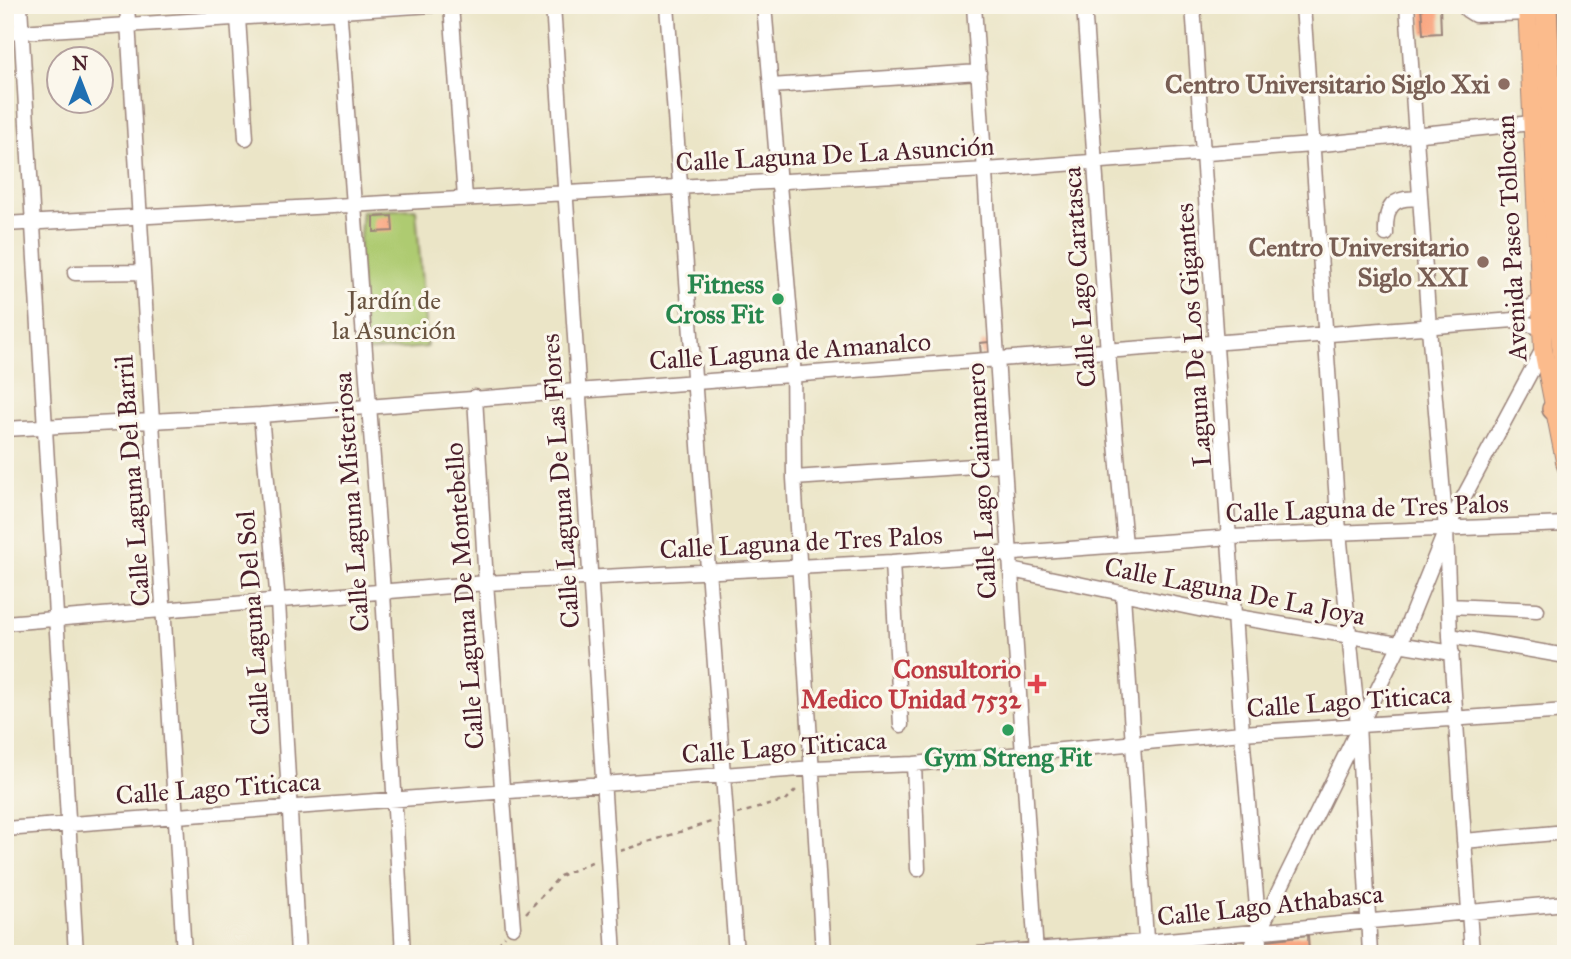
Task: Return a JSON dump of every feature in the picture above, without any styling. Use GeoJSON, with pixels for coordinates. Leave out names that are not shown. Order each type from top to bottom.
{"type":"FeatureCollection","features":[{"type":"Feature","properties":{"kind":"highway","name":"Avenida Paseo Tollocan"},"geometry":{"type":"LineString","coordinates":[[1534,8],[1566,377]]}},
{"type":"Feature","properties":{"kind":"main road","name":"Avenida Paseo Tollocan"},"geometry":{"type":"LineString","coordinates":[[1534,8],[1532,123],[1543,349],[1559,408],[1566,466]]}},
{"type":"Feature","properties":{"kind":"street"},"geometry":{"type":"LineString","coordinates":[[20,5],[76,954]]}},
{"type":"Feature","properties":{"kind":"street","name":"Calle Laguna Del Barril"},"geometry":{"type":"LineString","coordinates":[[128,5],[184,954]]}},
{"type":"Feature","properties":{"kind":"street"},"geometry":{"type":"LineString","coordinates":[[5,33],[238,18],[339,8],[432,5]]}},
{"type":"Feature","properties":{"kind":"street"},"geometry":{"type":"LineString","coordinates":[[451,5],[466,198]]}},
{"type":"Feature","properties":{"kind":"street","name":"Calle Laguna De Las Flores"},"geometry":{"type":"LineString","coordinates":[[553,5],[567,193],[577,389],[593,579],[614,954]]}},
{"type":"Feature","properties":{"kind":"street"},"geometry":{"type":"LineString","coordinates":[[667,5],[736,954]]}},
{"type":"Feature","properties":{"kind":"street"},"geometry":{"type":"LineString","coordinates":[[764,5],[793,351],[794,478],[814,768],[823,954]]}},
{"type":"Feature","properties":{"kind":"street","name":"Calle Lago Caimanero"},"geometry":{"type":"LineString","coordinates":[[974,5],[1036,952]]}},
{"type":"Feature","properties":{"kind":"street","name":"Calle Lago Caratasca"},"geometry":{"type":"LineString","coordinates":[[1084,5],[1108,353],[1125,545]]}},
{"type":"Feature","properties":{"kind":"street","name":"Laguna De Los Gigantes"},"geometry":{"type":"LineString","coordinates":[[1193,5],[1237,617],[1242,733],[1261,954]]}},
{"type":"Feature","properties":{"kind":"street"},"geometry":{"type":"LineString","coordinates":[[1303,5],[1339,532],[1358,724],[1370,954]]}},
{"type":"Feature","properties":{"kind":"street"},"geometry":{"type":"LineString","coordinates":[[1407,5],[1429,328],[1447,530],[1450,636],[1472,954]]}},
{"type":"Feature","properties":{"kind":"street"},"geometry":{"type":"LineString","coordinates":[[1466,5],[1467,10],[1475,15],[1534,8]]}},
{"type":"Feature","properties":{"kind":"street","name":"Calle Laguna Misteriosa"},"geometry":{"type":"LineString","coordinates":[[339,8],[383,592],[403,954]]}},
{"type":"Feature","properties":{"kind":"street"},"geometry":{"type":"LineString","coordinates":[[238,18],[246,138]]}},
{"type":"Feature","properties":{"kind":"street"},"geometry":{"type":"LineString","coordinates":[[771,86],[979,72]]}},
{"type":"Feature","properties":{"kind":"street","name":"Calle Laguna De La Asunción"},"geometry":{"type":"LineString","coordinates":[[5,224],[986,170],[1205,151],[1312,145],[1532,123]]}},
{"type":"Feature","properties":{"kind":"street"},"geometry":{"type":"LineString","coordinates":[[1386,234],[1385,218],[1392,203],[1399,199],[1420,199]]}},
{"type":"Feature","properties":{"kind":"street"},"geometry":{"type":"LineString","coordinates":[[75,273],[143,272]]}},
{"type":"Feature","properties":{"kind":"street"},"geometry":{"type":"LineString","coordinates":[[1514,320],[1541,300]]}},
{"type":"Feature","properties":{"kind":"street","name":"Calle Laguna de Amanalco"},"geometry":{"type":"LineString","coordinates":[[5,429],[261,415],[577,389],[1108,353],[1514,320],[1542,328]]}},
{"type":"Feature","properties":{"kind":"street"},"geometry":{"type":"LineString","coordinates":[[1248,954],[1358,724],[1399,646],[1447,530],[1543,349]]}},
{"type":"Feature","properties":{"kind":"street","name":"Calle Laguna De Montebello"},"geometry":{"type":"LineString","coordinates":[[475,397],[486,583],[513,927]]}},
{"type":"Feature","properties":{"kind":"street","name":"Calle Laguna Del Sol"},"geometry":{"type":"LineString","coordinates":[[261,415],[278,601],[298,954]]}},
{"type":"Feature","properties":{"kind":"street"},"geometry":{"type":"LineString","coordinates":[[794,478],[1004,464]]}},
{"type":"Feature","properties":{"kind":"street","name":"Calle Laguna de Tres Palos"},"geometry":{"type":"LineString","coordinates":[[5,623],[486,583],[892,562],[1231,537],[1566,524]]}},
{"type":"Feature","properties":{"kind":"street"},"geometry":{"type":"LineString","coordinates":[[892,562],[901,725]]}},
{"type":"Feature","properties":{"kind":"street","name":"Calle Laguna De La Joya"},"geometry":{"type":"LineString","coordinates":[[1011,570],[1123,595],[1348,638],[1452,653]]}},
{"type":"Feature","properties":{"kind":"street"},"geometry":{"type":"LineString","coordinates":[[1123,595],[1146,948]]}},
{"type":"Feature","properties":{"kind":"street"},"geometry":{"type":"LineString","coordinates":[[1449,606],[1537,610]]}},
{"type":"Feature","properties":{"kind":"street"},"geometry":{"type":"LineString","coordinates":[[1450,636],[1566,656]]}},
{"type":"Feature","properties":{"kind":"street","name":"Calle Lago Titicaca"},"geometry":{"type":"LineString","coordinates":[[5,829],[814,768],[914,764],[1242,733],[1566,711]]}},
{"type":"Feature","properties":{"kind":"street"},"geometry":{"type":"LineString","coordinates":[[914,764],[918,869]]}},
{"type":"Feature","properties":{"kind":"street"},"geometry":{"type":"LineString","coordinates":[[1464,841],[1566,832]]}},
{"type":"Feature","properties":{"kind":"street","name":"Calle Lago Athabasca"},"geometry":{"type":"LineString","coordinates":[[978,954],[1146,948],[1259,930],[1566,903]]}},
{"type":"Feature","properties":{"kind":"path"},"geometry":{"type":"LineString","coordinates":[[496,954],[497,946],[560,876],[608,855]]}},
{"type":"Feature","properties":{"kind":"green space"},"geometry":{"type":"Polygon","coordinates":[[[1550,5],[1566,5],[1566,283],[1550,5]]]}},
{"type":"Feature","properties":{"kind":"green space","name":"Jardín de la Asunción"},"geometry":{"type":"Polygon","coordinates":[[[416,209],[427,347],[366,352],[359,252],[362,211],[416,209]]]}},
{"type":"Feature","properties":{"kind":"building"},"geometry":{"type":"Polygon","coordinates":[[[1421,5],[1440,5],[1441,33],[1423,34],[1421,5]]]}},
{"type":"Feature","properties":{"kind":"building"},"geometry":{"type":"Polygon","coordinates":[[[392,216],[393,231],[374,232],[374,217],[392,216]]]}},
{"type":"Feature","properties":{"kind":"building"},"geometry":{"type":"Polygon","coordinates":[[[989,342],[990,355],[981,356],[980,343],[989,342]]]}},
{"type":"Feature","properties":{"kind":"building"},"geometry":{"type":"Polygon","coordinates":[[[1308,935],[1309,954],[1268,954],[1267,940],[1308,935]]]}},
{"type":"Feature","properties":{"kind":"place","name":"Centro Universitario Siglo Xxi"},"geometry":{"type":"Point","coordinates":[1504,84]}},
{"type":"Feature","properties":{"kind":"place","name":"Centro Universitario Siglo XXI"},"geometry":{"type":"Point","coordinates":[1483,262]}},
{"type":"Feature","properties":{"kind":"place","name":"Fitness Cross Fit"},"geometry":{"type":"Point","coordinates":[778,299]}},
{"type":"Feature","properties":{"kind":"place","name":"Consultorio Medico Unidad 7532"},"geometry":{"type":"Point","coordinates":[1037,684]}},
{"type":"Feature","properties":{"kind":"place","name":"Gym Streng Fit"},"geometry":{"type":"Point","coordinates":[1008,730]}}]}
